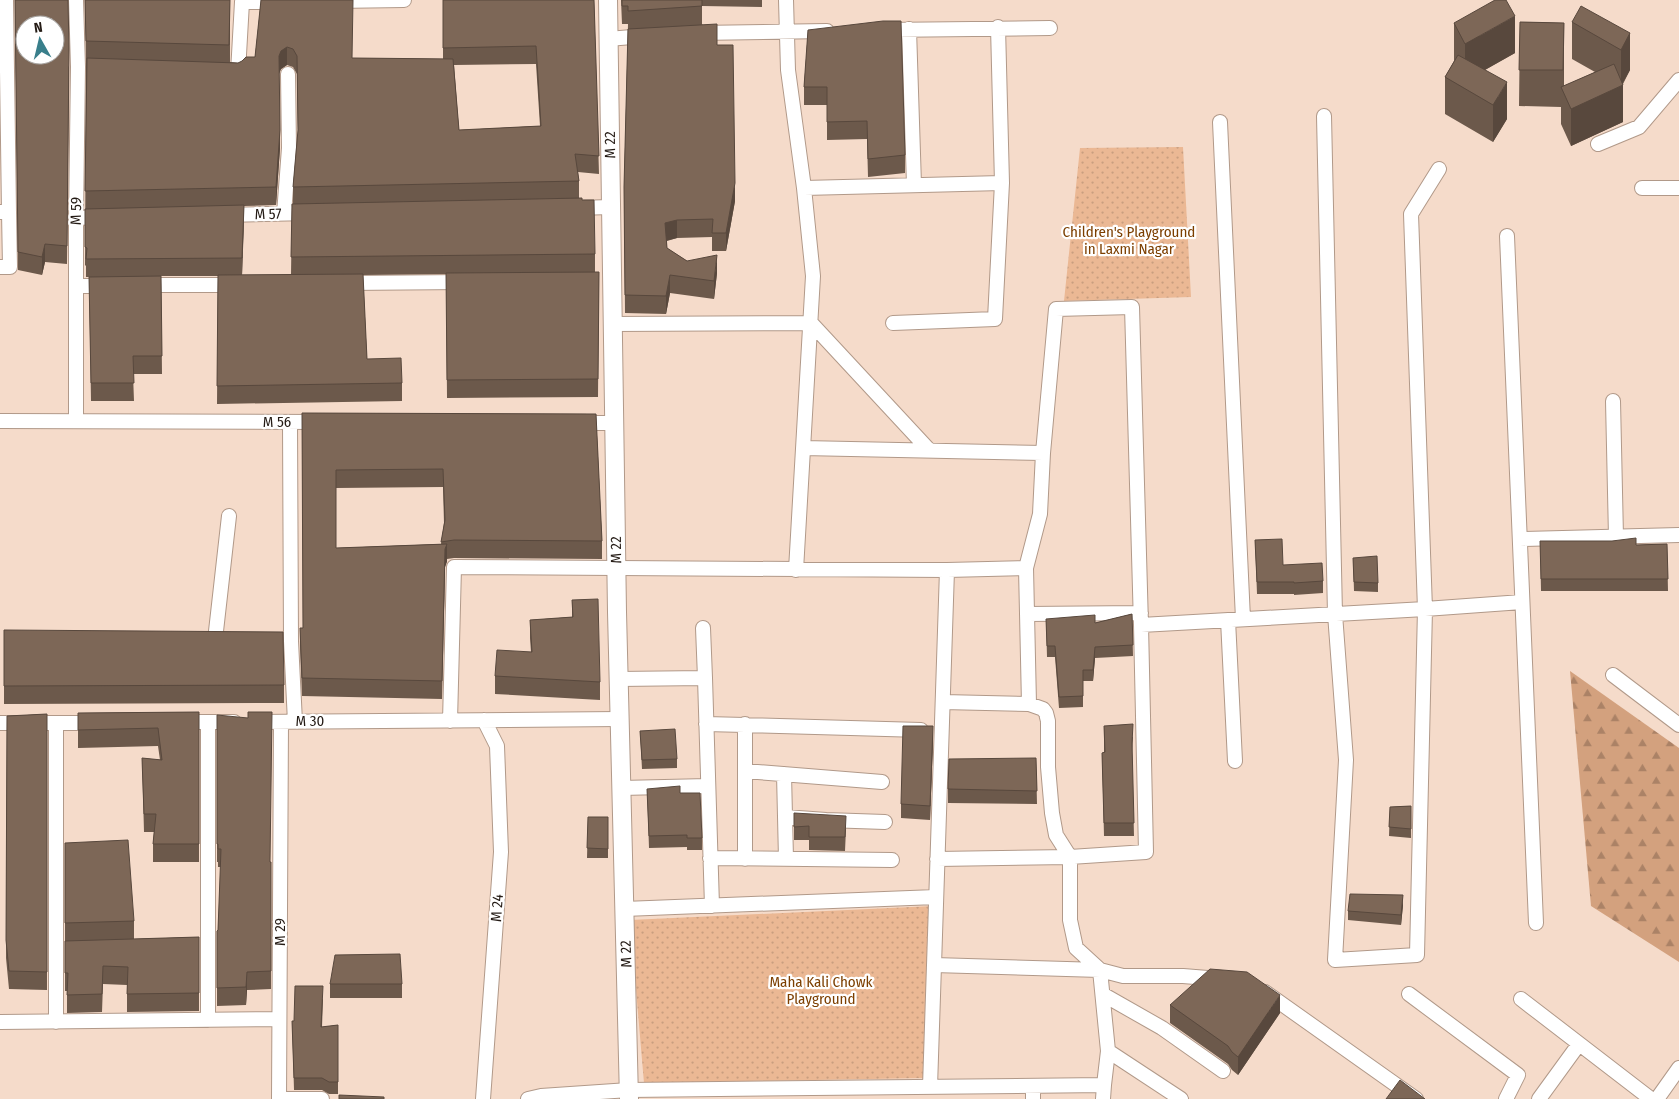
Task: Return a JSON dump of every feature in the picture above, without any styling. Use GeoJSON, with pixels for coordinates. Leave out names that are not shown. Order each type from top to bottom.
{"type":"FeatureCollection","features":[{"type":"Feature","properties":{"kind":"street"},"geometry":{"type":"LineString","coordinates":[[0,267],[10,267],[5,212],[4,148],[6,0]]}},
{"type":"Feature","properties":{"kind":"street","name":"M 59"},"geometry":{"type":"LineString","coordinates":[[76,0],[83,68],[76,218],[76,421]]}},
{"type":"Feature","properties":{"kind":"street"},"geometry":{"type":"LineString","coordinates":[[318,1],[404,0]]}},
{"type":"Feature","properties":{"kind":"street","name":"M 22"},"geometry":{"type":"LineString","coordinates":[[608,0],[611,207],[607,281],[612,324],[618,679],[629,1095]]}},
{"type":"Feature","properties":{"kind":"street"},"geometry":{"type":"LineString","coordinates":[[786,0],[788,70],[804,188],[813,276],[796,570]]}},
{"type":"Feature","properties":{"kind":"street"},"geometry":{"type":"LineString","coordinates":[[224,2],[290,2]]}},
{"type":"Feature","properties":{"kind":"street"},"geometry":{"type":"LineString","coordinates":[[219,72],[238,72],[242,2]]}},
{"type":"Feature","properties":{"kind":"street"},"geometry":{"type":"LineString","coordinates":[[893,323],[994,319],[1002,183],[998,27]]}},
{"type":"Feature","properties":{"kind":"street"},"geometry":{"type":"LineString","coordinates":[[872,30],[998,27],[1050,28]]}},
{"type":"Feature","properties":{"kind":"street"},"geometry":{"type":"LineString","coordinates":[[909,29],[914,185]]}},
{"type":"Feature","properties":{"kind":"street"},"geometry":{"type":"LineString","coordinates":[[684,34],[843,30]]}},
{"type":"Feature","properties":{"kind":"street"},"geometry":{"type":"LineString","coordinates":[[608,39],[656,36]]}},
{"type":"Feature","properties":{"kind":"street"},"geometry":{"type":"LineString","coordinates":[[284,214],[289,148],[288,74]]}},
{"type":"Feature","properties":{"kind":"street"},"geometry":{"type":"LineString","coordinates":[[1598,144],[1639,127],[1679,80]]}},
{"type":"Feature","properties":{"kind":"street"},"geometry":{"type":"LineString","coordinates":[[1324,116],[1335,614],[1346,760],[1335,960],[1417,955],[1425,609],[1410,214],[1439,169]]}},
{"type":"Feature","properties":{"kind":"street"},"geometry":{"type":"LineString","coordinates":[[1220,122],[1242,619]]}},
{"type":"Feature","properties":{"kind":"street"},"geometry":{"type":"LineString","coordinates":[[804,188],[1002,183]]}},
{"type":"Feature","properties":{"kind":"street"},"geometry":{"type":"LineString","coordinates":[[1642,188],[1679,188]]}},
{"type":"Feature","properties":{"kind":"street"},"geometry":{"type":"LineString","coordinates":[[566,208],[611,207]]}},
{"type":"Feature","properties":{"kind":"street","name":"M 57"},"geometry":{"type":"LineString","coordinates":[[215,215],[323,213]]}},
{"type":"Feature","properties":{"kind":"street"},"geometry":{"type":"LineString","coordinates":[[76,218],[116,217]]}},
{"type":"Feature","properties":{"kind":"street"},"geometry":{"type":"LineString","coordinates":[[1507,236],[1536,923]]}},
{"type":"Feature","properties":{"kind":"street"},"geometry":{"type":"LineString","coordinates":[[334,284],[483,282]]}},
{"type":"Feature","properties":{"kind":"street"},"geometry":{"type":"LineString","coordinates":[[76,286],[245,284]]}},
{"type":"Feature","properties":{"kind":"street"},"geometry":{"type":"LineString","coordinates":[[937,859],[1070,857],[1146,852],[1132,307],[1056,309],[1043,453],[1040,514],[1026,568],[1029,704]]}},
{"type":"Feature","properties":{"kind":"street"},"geometry":{"type":"LineString","coordinates":[[612,324],[810,323],[929,450]]}},
{"type":"Feature","properties":{"kind":"street"},"geometry":{"type":"LineString","coordinates":[[1613,401],[1616,537]]}},
{"type":"Feature","properties":{"kind":"street","name":"M 56"},"geometry":{"type":"LineString","coordinates":[[0,421],[330,422]]}},
{"type":"Feature","properties":{"kind":"street","name":"M 29"},"geometry":{"type":"LineString","coordinates":[[290,422],[287,641],[288,722],[279,1019],[279,1099],[324,1099]]}},
{"type":"Feature","properties":{"kind":"street"},"geometry":{"type":"LineString","coordinates":[[565,423],[614,423]]}},
{"type":"Feature","properties":{"kind":"street"},"geometry":{"type":"LineString","coordinates":[[803,448],[1043,453]]}},
{"type":"Feature","properties":{"kind":"street"},"geometry":{"type":"LineString","coordinates":[[216,640],[229,516]]}},
{"type":"Feature","properties":{"kind":"street"},"geometry":{"type":"LineString","coordinates":[[1520,539],[1679,535]]}},
{"type":"Feature","properties":{"kind":"street"},"geometry":{"type":"LineString","coordinates":[[450,720],[454,567],[796,570],[1026,568]]}},
{"type":"Feature","properties":{"kind":"street"},"geometry":{"type":"LineString","coordinates":[[930,1087],[937,859],[945,763],[941,730],[947,570]]}},
{"type":"Feature","properties":{"kind":"street"},"geometry":{"type":"LineString","coordinates":[[1028,614],[1141,619],[1228,620],[1522,602]]}},
{"type":"Feature","properties":{"kind":"street"},"geometry":{"type":"LineString","coordinates":[[1228,620],[1235,761]]}},
{"type":"Feature","properties":{"kind":"street"},"geometry":{"type":"LineString","coordinates":[[703,628],[712,906]]}},
{"type":"Feature","properties":{"kind":"street"},"geometry":{"type":"LineString","coordinates":[[1613,675],[1679,725]]}},
{"type":"Feature","properties":{"kind":"street"},"geometry":{"type":"LineString","coordinates":[[618,679],[705,678]]}},
{"type":"Feature","properties":{"kind":"street"},"geometry":{"type":"LineString","coordinates":[[528,1099],[541,1096],[908,1093],[930,1087],[946,1093],[1104,1092],[1108,1051],[1104,995],[1100,970],[1076,948],[1070,920],[1070,857],[1056,835],[1043,762],[1049,729],[1046,713],[1043,709],[1029,704],[943,702]]}},
{"type":"Feature","properties":{"kind":"street","name":"M 30"},"geometry":{"type":"LineString","coordinates":[[170,722],[620,719]]}},
{"type":"Feature","properties":{"kind":"street","name":"M 24"},"geometry":{"type":"LineString","coordinates":[[483,1099],[501,852],[497,746],[484,720]]}},
{"type":"Feature","properties":{"kind":"street"},"geometry":{"type":"LineString","coordinates":[[208,722],[204,946],[208,1020]]}},
{"type":"Feature","properties":{"kind":"street"},"geometry":{"type":"LineString","coordinates":[[0,723],[113,723]]}},
{"type":"Feature","properties":{"kind":"street"},"geometry":{"type":"LineString","coordinates":[[56,723],[62,950],[56,1022]]}},
{"type":"Feature","properties":{"kind":"street"},"geometry":{"type":"LineString","coordinates":[[706,724],[941,730]]}},
{"type":"Feature","properties":{"kind":"street"},"geometry":{"type":"LineString","coordinates":[[745,724],[745,859]]}},
{"type":"Feature","properties":{"kind":"street"},"geometry":{"type":"LineString","coordinates":[[745,771],[882,782]]}},
{"type":"Feature","properties":{"kind":"street"},"geometry":{"type":"LineString","coordinates":[[784,774],[786,859]]}},
{"type":"Feature","properties":{"kind":"street"},"geometry":{"type":"LineString","coordinates":[[621,788],[708,786]]}},
{"type":"Feature","properties":{"kind":"street"},"geometry":{"type":"LineString","coordinates":[[785,817],[885,822]]}},
{"type":"Feature","properties":{"kind":"street"},"geometry":{"type":"LineString","coordinates":[[710,858],[892,860]]}},
{"type":"Feature","properties":{"kind":"street"},"geometry":{"type":"LineString","coordinates":[[624,909],[936,897]]}},
{"type":"Feature","properties":{"kind":"street"},"geometry":{"type":"LineString","coordinates":[[934,965],[1100,970],[1123,976],[1182,976],[1230,980]]}},
{"type":"Feature","properties":{"kind":"street"},"geometry":{"type":"LineString","coordinates":[[1258,987],[1416,1099]]}},
{"type":"Feature","properties":{"kind":"street"},"geometry":{"type":"LineString","coordinates":[[1409,994],[1518,1075],[1506,1099]]}},
{"type":"Feature","properties":{"kind":"street"},"geometry":{"type":"LineString","coordinates":[[1104,995],[1162,1028],[1223,1071]]}},
{"type":"Feature","properties":{"kind":"street"},"geometry":{"type":"LineString","coordinates":[[1521,999],[1651,1099]]}},
{"type":"Feature","properties":{"kind":"street"},"geometry":{"type":"LineString","coordinates":[[0,1022],[279,1019]]}},
{"type":"Feature","properties":{"kind":"street"},"geometry":{"type":"LineString","coordinates":[[1539,1099],[1579,1044]]}},
{"type":"Feature","properties":{"kind":"street"},"geometry":{"type":"LineString","coordinates":[[1108,1051],[1181,1099]]}},
{"type":"Feature","properties":{"kind":"street"},"geometry":{"type":"LineString","coordinates":[[1657,1099],[1679,1068]]}},
{"type":"Feature","properties":{"kind":"street"},"geometry":{"type":"LineString","coordinates":[[1387,1099],[1396,1085]]}},
{"type":"Feature","properties":{"kind":"green space","name":"Children's Playground in Laxmi Nagar"},"geometry":{"type":"Polygon","coordinates":[[[1183,147],[1191,297],[1064,301],[1080,148],[1183,147]]]}},
{"type":"Feature","properties":{"kind":"green space"},"geometry":{"type":"Polygon","coordinates":[[[1570,671],[1679,748],[1679,962],[1591,906],[1570,671]]]}},
{"type":"Feature","properties":{"kind":"green space","name":"Maha Kali Chowk Playground"},"geometry":{"type":"Polygon","coordinates":[[[933,906],[925,1078],[644,1083],[630,920],[933,906]]]}},
{"type":"Feature","properties":{"kind":"building"},"geometry":{"type":"Polygon","coordinates":[[[15,0],[68,0],[67,246],[45,244],[42,257],[18,252],[16,65],[65,65],[65,15],[15,15],[15,0]]]}},
{"type":"Feature","properties":{"kind":"building"},"geometry":{"type":"Polygon","coordinates":[[[85,0],[230,0],[229,45],[86,41],[85,0]]]}},
{"type":"Feature","properties":{"kind":"building"},"geometry":{"type":"Polygon","coordinates":[[[261,0],[353,0],[352,58],[453,59],[459,130],[541,126],[536,46],[443,48],[443,0],[594,0],[599,156],[575,154],[579,181],[293,187],[298,130],[297,56],[293,49],[287,47],[281,51],[279,56],[280,130],[276,187],[85,191],[87,58],[238,63],[246,57],[255,57],[261,0]]]}},
{"type":"Feature","properties":{"kind":"building"},"geometry":{"type":"Polygon","coordinates":[[[622,0],[702,0],[702,6],[628,11],[628,6],[622,6],[622,0]]]}},
{"type":"Feature","properties":{"kind":"building"},"geometry":{"type":"Polygon","coordinates":[[[1495,0],[1506,0],[1515,16],[1465,44],[1454,23],[1495,0]]]}},
{"type":"Feature","properties":{"kind":"building"},"geometry":{"type":"Polygon","coordinates":[[[1581,6],[1630,33],[1621,50],[1572,22],[1581,6]]]}},
{"type":"Feature","properties":{"kind":"building"},"geometry":{"type":"Polygon","coordinates":[[[883,21],[901,21],[905,155],[868,159],[867,121],[827,122],[827,87],[804,87],[808,30],[883,21]]]}},
{"type":"Feature","properties":{"kind":"building"},"geometry":{"type":"Polygon","coordinates":[[[1520,22],[1564,23],[1563,70],[1519,70],[1520,22]]]}},
{"type":"Feature","properties":{"kind":"building"},"geometry":{"type":"Polygon","coordinates":[[[717,24],[717,45],[733,45],[735,183],[726,233],[712,233],[713,219],[677,220],[665,223],[667,248],[687,261],[717,255],[714,281],[670,275],[666,296],[625,295],[624,187],[628,29],[717,24]]]}},
{"type":"Feature","properties":{"kind":"building"},"geometry":{"type":"Polygon","coordinates":[[[1458,55],[1507,82],[1493,105],[1445,77],[1458,55]]]}},
{"type":"Feature","properties":{"kind":"building"},"geometry":{"type":"Polygon","coordinates":[[[1614,64],[1623,85],[1571,109],[1561,87],[1614,64]]]}},
{"type":"Feature","properties":{"kind":"building"},"geometry":{"type":"Polygon","coordinates":[[[582,198],[582,200],[594,200],[595,254],[291,257],[292,204],[582,198]]]}},
{"type":"Feature","properties":{"kind":"building"},"geometry":{"type":"Polygon","coordinates":[[[244,205],[242,258],[86,259],[85,209],[244,205]]]}},
{"type":"Feature","properties":{"kind":"building"},"geometry":{"type":"Polygon","coordinates":[[[599,272],[598,379],[447,380],[446,273],[599,272]]]}},
{"type":"Feature","properties":{"kind":"building"},"geometry":{"type":"Polygon","coordinates":[[[363,274],[367,359],[401,358],[402,383],[217,386],[218,275],[363,274]]]}},
{"type":"Feature","properties":{"kind":"building"},"geometry":{"type":"Polygon","coordinates":[[[161,276],[162,356],[133,356],[134,383],[91,383],[89,277],[161,276]]]}},
{"type":"Feature","properties":{"kind":"building"},"geometry":{"type":"Polygon","coordinates":[[[302,413],[596,414],[602,541],[454,540],[441,542],[445,520],[443,469],[336,470],[336,548],[447,544],[445,549],[442,681],[302,678],[300,628],[303,628],[302,413]]]}},
{"type":"Feature","properties":{"kind":"building"},"geometry":{"type":"Polygon","coordinates":[[[1636,538],[1636,545],[1667,544],[1668,579],[1541,579],[1540,541],[1612,541],[1636,538]]]}},
{"type":"Feature","properties":{"kind":"building"},"geometry":{"type":"Polygon","coordinates":[[[1282,539],[1283,565],[1322,563],[1323,581],[1294,583],[1257,582],[1255,540],[1282,539]]]}},
{"type":"Feature","properties":{"kind":"building"},"geometry":{"type":"Polygon","coordinates":[[[1377,556],[1378,583],[1354,582],[1353,558],[1377,556]]]}},
{"type":"Feature","properties":{"kind":"building"},"geometry":{"type":"Polygon","coordinates":[[[598,599],[600,682],[495,676],[497,650],[532,652],[530,620],[573,617],[572,600],[598,599]]]}},
{"type":"Feature","properties":{"kind":"building"},"geometry":{"type":"Polygon","coordinates":[[[1132,614],[1133,645],[1095,647],[1093,670],[1083,670],[1083,696],[1059,697],[1055,646],[1047,646],[1046,619],[1095,615],[1095,623],[1132,614]]]}},
{"type":"Feature","properties":{"kind":"building"},"geometry":{"type":"Polygon","coordinates":[[[4,630],[283,632],[284,685],[4,686],[4,630]]]}},
{"type":"Feature","properties":{"kind":"building"},"geometry":{"type":"Polygon","coordinates":[[[199,712],[199,844],[153,844],[156,814],[144,814],[142,758],[162,760],[158,728],[78,730],[78,713],[199,712]]]}},
{"type":"Feature","properties":{"kind":"building"},"geometry":{"type":"Polygon","coordinates":[[[248,712],[272,712],[271,971],[247,972],[246,987],[217,988],[217,931],[221,849],[218,849],[217,844],[217,715],[248,718],[248,712]]]}},
{"type":"Feature","properties":{"kind":"building"},"geometry":{"type":"Polygon","coordinates":[[[47,714],[47,972],[9,971],[6,940],[7,716],[47,714]]]}},
{"type":"Feature","properties":{"kind":"building"},"geometry":{"type":"Polygon","coordinates":[[[1133,724],[1134,823],[1104,823],[1102,753],[1105,752],[1104,726],[1133,724]]]}},
{"type":"Feature","properties":{"kind":"building"},"geometry":{"type":"Polygon","coordinates":[[[903,726],[933,726],[930,806],[901,804],[903,726]]]}},
{"type":"Feature","properties":{"kind":"building"},"geometry":{"type":"Polygon","coordinates":[[[675,729],[677,759],[642,760],[640,731],[675,729]]]}},
{"type":"Feature","properties":{"kind":"building"},"geometry":{"type":"Polygon","coordinates":[[[1036,758],[1037,791],[948,789],[949,759],[1036,758]]]}},
{"type":"Feature","properties":{"kind":"building"},"geometry":{"type":"Polygon","coordinates":[[[680,786],[680,793],[700,793],[702,838],[687,838],[687,835],[649,836],[647,789],[680,786]]]}},
{"type":"Feature","properties":{"kind":"building"},"geometry":{"type":"Polygon","coordinates":[[[1411,806],[1411,829],[1389,827],[1390,807],[1411,806]]]}},
{"type":"Feature","properties":{"kind":"building"},"geometry":{"type":"Polygon","coordinates":[[[794,813],[846,816],[845,837],[809,837],[809,826],[794,827],[794,813]]]}},
{"type":"Feature","properties":{"kind":"building"},"geometry":{"type":"Polygon","coordinates":[[[588,817],[608,817],[608,849],[587,848],[588,817]]]}},
{"type":"Feature","properties":{"kind":"building"},"geometry":{"type":"Polygon","coordinates":[[[128,840],[134,921],[65,923],[65,843],[128,840]]]}},
{"type":"Feature","properties":{"kind":"building"},"geometry":{"type":"Polygon","coordinates":[[[1350,894],[1403,895],[1401,915],[1348,911],[1350,894]]]}},
{"type":"Feature","properties":{"kind":"building"},"geometry":{"type":"Polygon","coordinates":[[[199,937],[199,993],[127,994],[128,967],[103,966],[102,994],[67,995],[68,973],[65,973],[65,941],[199,937]]]}},
{"type":"Feature","properties":{"kind":"building"},"geometry":{"type":"Polygon","coordinates":[[[400,954],[402,984],[330,984],[335,955],[400,954]]]}},
{"type":"Feature","properties":{"kind":"building"},"geometry":{"type":"Polygon","coordinates":[[[1210,969],[1247,972],[1280,995],[1238,1057],[1228,1046],[1170,1005],[1210,969]]]}},
{"type":"Feature","properties":{"kind":"building"},"geometry":{"type":"Polygon","coordinates":[[[295,986],[323,986],[321,1027],[338,1025],[338,1082],[329,1082],[322,1078],[294,1078],[292,1021],[294,1021],[295,986]]]}},
{"type":"Feature","properties":{"kind":"building"},"geometry":{"type":"Polygon","coordinates":[[[1400,1080],[1425,1099],[1386,1099],[1400,1080]]]}},
{"type":"Feature","properties":{"kind":"building"},"geometry":{"type":"Polygon","coordinates":[[[339,1095],[384,1097],[384,1099],[339,1099],[339,1095]]]}}]}
